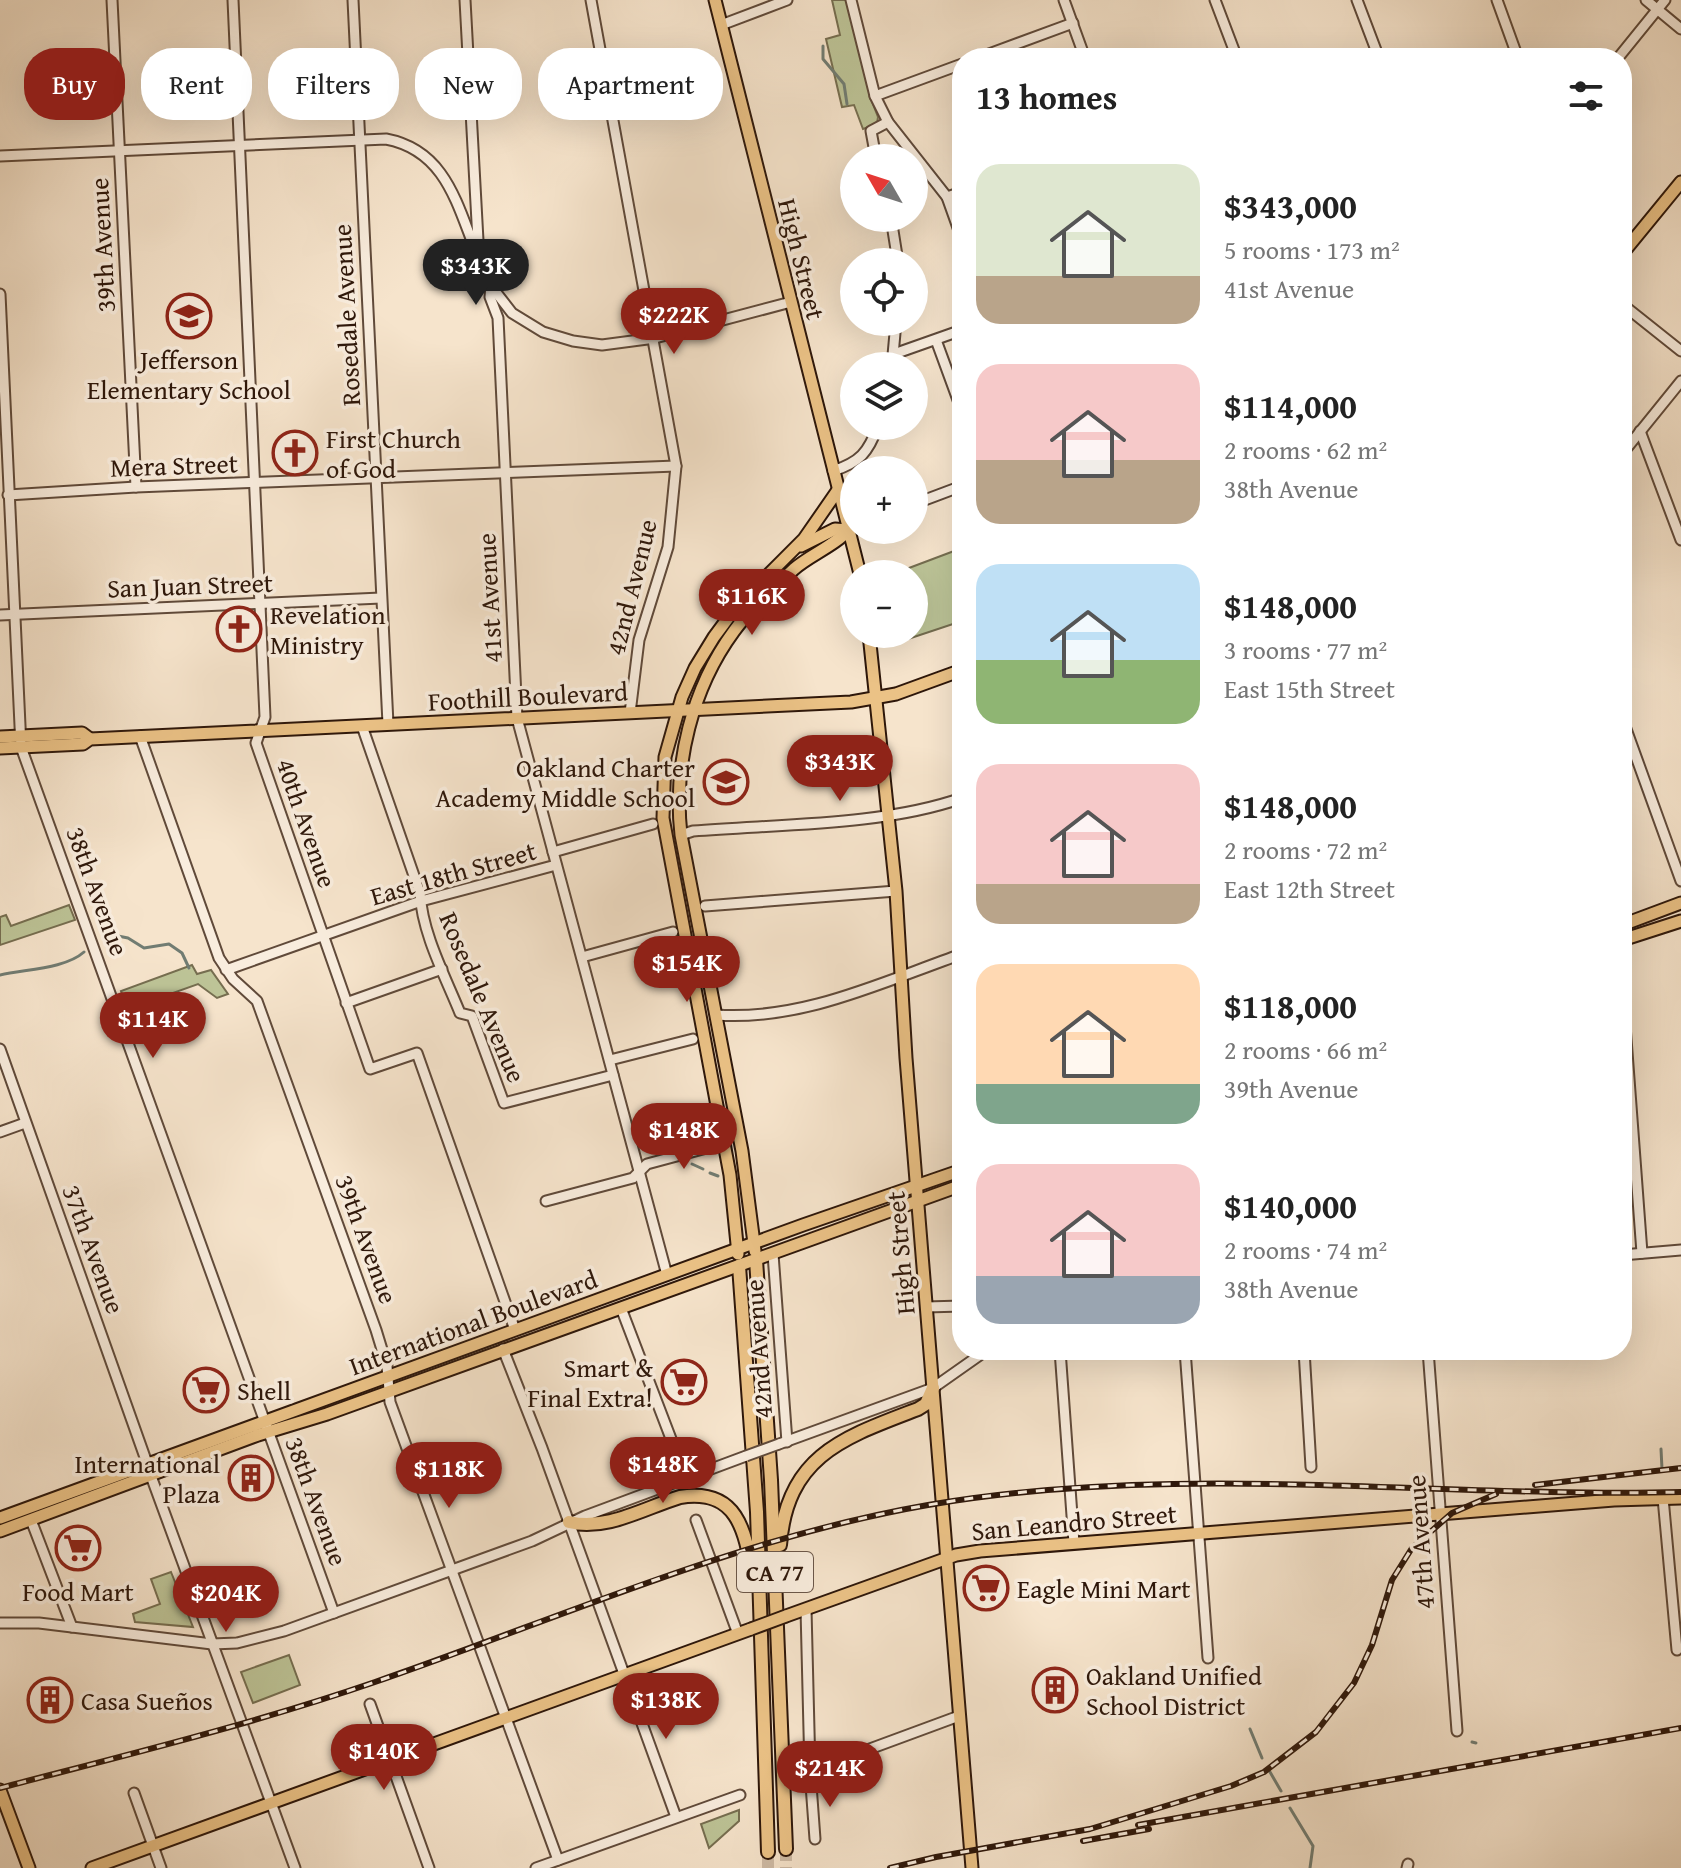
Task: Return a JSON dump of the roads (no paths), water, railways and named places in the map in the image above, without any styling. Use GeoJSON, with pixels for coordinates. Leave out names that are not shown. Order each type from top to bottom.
{"type":"FeatureCollection","features":[{"type":"Feature","properties":{"kind":"highway","name":"CA 77"},"geometry":{"type":"LineString","coordinates":[[756,1260],[770,1451],[786,1849]]}},
{"type":"Feature","properties":{"kind":"highway","name":"CA 77"},"geometry":{"type":"LineString","coordinates":[[739,1266],[753,1435],[768,1852]]}},
{"type":"Feature","properties":{"kind":"highway"},"geometry":{"type":"LineString","coordinates":[[778,1656],[781,1536],[790,1502],[801,1480],[815,1460],[837,1443],[918,1409],[926,1404],[933,1388]]}},
{"type":"Feature","properties":{"kind":"highway"},"geometry":{"type":"LineString","coordinates":[[569,1522],[583,1526],[601,1525],[691,1495],[711,1498],[728,1507],[740,1521],[747,1539],[762,1654]]}},
{"type":"Feature","properties":{"kind":"main road","name":"High Street"},"geometry":{"type":"LineString","coordinates":[[715,0],[840,496]]}},
{"type":"Feature","properties":{"kind":"main road"},"geometry":{"type":"LineString","coordinates":[[1632,242],[1681,182]]}},
{"type":"Feature","properties":{"kind":"main road"},"geometry":{"type":"LineString","coordinates":[[783,561],[804,539],[838,490]]}},
{"type":"Feature","properties":{"kind":"main road"},"geometry":{"type":"LineString","coordinates":[[783,561],[808,541],[840,529]]}},
{"type":"Feature","properties":{"kind":"main road","name":"42nd Avenue"},"geometry":{"type":"LineString","coordinates":[[756,1260],[746,1172],[681,835],[680,771],[685,741],[716,659],[747,615],[804,561],[840,538]]}},
{"type":"Feature","properties":{"kind":"main road","name":"42nd Avenue"},"geometry":{"type":"LineString","coordinates":[[738,1249],[730,1175],[670,862],[662,796],[665,757],[677,711],[695,668],[737,606],[783,561]]}},
{"type":"Feature","properties":{"kind":"main road","name":"High Street"},"geometry":{"type":"LineString","coordinates":[[871,648],[896,891],[916,1185],[972,1868]]}},
{"type":"Feature","properties":{"kind":"main road","name":"Foothill Boulevard"},"geometry":{"type":"LineString","coordinates":[[0,737],[83,744],[90,739],[140,736],[876,699],[952,673]]}},
{"type":"Feature","properties":{"kind":"main road","name":"Foothill Boulevard"},"geometry":{"type":"LineString","coordinates":[[0,748],[20,741]]}},
{"type":"Feature","properties":{"kind":"main road"},"geometry":{"type":"LineString","coordinates":[[670,862],[673,843],[681,835]]}},
{"type":"Feature","properties":{"kind":"main road"},"geometry":{"type":"LineString","coordinates":[[1632,921],[1681,903]]}},
{"type":"Feature","properties":{"kind":"main road"},"geometry":{"type":"LineString","coordinates":[[1632,937],[1681,921]]}},
{"type":"Feature","properties":{"kind":"main road"},"geometry":{"type":"LineString","coordinates":[[689,960],[700,976],[707,1009],[716,1015]]}},
{"type":"Feature","properties":{"kind":"main road","name":"International Boulevard"},"geometry":{"type":"LineString","coordinates":[[0,1531],[151,1476],[389,1377],[952,1173]]}},
{"type":"Feature","properties":{"kind":"main road","name":"International Boulevard"},"geometry":{"type":"LineString","coordinates":[[0,1518],[147,1463],[389,1391],[952,1188]]}},
{"type":"Feature","properties":{"kind":"main road","name":"CA 77"},"geometry":{"type":"LineString","coordinates":[[738,1249],[739,1266]]}},
{"type":"Feature","properties":{"kind":"main road","name":"San Leandro Street"},"geometry":{"type":"LineString","coordinates":[[92,1868],[948,1558],[980,1551],[1074,1543],[1681,1498]]}},
{"type":"Feature","properties":{"kind":"main road"},"geometry":{"type":"LineString","coordinates":[[0,1790],[29,1868]]}},
{"type":"Feature","properties":{"kind":"street","name":"39th Avenue"},"geometry":{"type":"LineString","coordinates":[[112,0],[136,487]]}},
{"type":"Feature","properties":{"kind":"street","name":"40th Avenue"},"geometry":{"type":"LineString","coordinates":[[233,0],[265,717],[256,743],[370,1069],[417,1053],[515,1330]]}},
{"type":"Feature","properties":{"kind":"street","name":"Rosedale Avenue"},"geometry":{"type":"LineString","coordinates":[[353,0],[388,724]]}},
{"type":"Feature","properties":{"kind":"street","name":"41st Avenue"},"geometry":{"type":"LineString","coordinates":[[465,0],[479,259],[491,286],[490,297],[498,318],[517,718],[667,1275]]}},
{"type":"Feature","properties":{"kind":"street","name":"42nd Avenue"},"geometry":{"type":"LineString","coordinates":[[591,0],[676,466],[668,547],[639,640],[632,677],[630,713]]}},
{"type":"Feature","properties":{"kind":"street"},"geometry":{"type":"LineString","coordinates":[[721,25],[787,0]]}},
{"type":"Feature","properties":{"kind":"street"},"geometry":{"type":"LineString","coordinates":[[851,0],[875,96],[888,122],[947,197],[952,211]]}},
{"type":"Feature","properties":{"kind":"street"},"geometry":{"type":"LineString","coordinates":[[1064,0],[1082,48]]}},
{"type":"Feature","properties":{"kind":"street"},"geometry":{"type":"LineString","coordinates":[[1215,0],[1233,48]]}},
{"type":"Feature","properties":{"kind":"street"},"geometry":{"type":"LineString","coordinates":[[1357,0],[1375,48]]}},
{"type":"Feature","properties":{"kind":"street"},"geometry":{"type":"LineString","coordinates":[[1497,0],[1514,48]]}},
{"type":"Feature","properties":{"kind":"street"},"geometry":{"type":"LineString","coordinates":[[1646,0],[1681,29]]}},
{"type":"Feature","properties":{"kind":"street"},"geometry":{"type":"LineString","coordinates":[[1626,48],[1665,0]]}},
{"type":"Feature","properties":{"kind":"street"},"geometry":{"type":"LineString","coordinates":[[1005,48],[1073,23]]}},
{"type":"Feature","properties":{"kind":"street"},"geometry":{"type":"LineString","coordinates":[[875,96],[952,68]]}},
{"type":"Feature","properties":{"kind":"street"},"geometry":{"type":"LineString","coordinates":[[873,144],[871,131],[888,122]]}},
{"type":"Feature","properties":{"kind":"street"},"geometry":{"type":"LineString","coordinates":[[0,156],[360,139],[399,141],[438,167],[479,259]]}},
{"type":"Feature","properties":{"kind":"street"},"geometry":{"type":"LineString","coordinates":[[947,197],[952,195]]}},
{"type":"Feature","properties":{"kind":"street"},"geometry":{"type":"LineString","coordinates":[[455,200],[476,199]]}},
{"type":"Feature","properties":{"kind":"street"},"geometry":{"type":"LineString","coordinates":[[491,286],[512,313],[543,332],[602,345],[655,338],[791,302]]}},
{"type":"Feature","properties":{"kind":"street","name":"38th Avenue"},"geometry":{"type":"LineString","coordinates":[[0,294],[20,741],[334,1613]]}},
{"type":"Feature","properties":{"kind":"street"},"geometry":{"type":"LineString","coordinates":[[1632,312],[1681,351]]}},
{"type":"Feature","properties":{"kind":"street"},"geometry":{"type":"LineString","coordinates":[[498,318],[512,313]]}},
{"type":"Feature","properties":{"kind":"street"},"geometry":{"type":"LineString","coordinates":[[900,352],[952,334]]}},
{"type":"Feature","properties":{"kind":"street"},"geometry":{"type":"LineString","coordinates":[[936,340],[952,384]]}},
{"type":"Feature","properties":{"kind":"street"},"geometry":{"type":"LineString","coordinates":[[1632,441],[1681,381]]}},
{"type":"Feature","properties":{"kind":"street"},"geometry":{"type":"LineString","coordinates":[[1640,431],[1681,540]]}},
{"type":"Feature","properties":{"kind":"street"},"geometry":{"type":"LineString","coordinates":[[833,471],[859,460],[870,440]]}},
{"type":"Feature","properties":{"kind":"street","name":"Mera Street"},"geometry":{"type":"LineString","coordinates":[[8,495],[136,487],[676,466]]}},
{"type":"Feature","properties":{"kind":"street"},"geometry":{"type":"LineString","coordinates":[[928,499],[952,490]]}},
{"type":"Feature","properties":{"kind":"street","name":"San Juan Street"},"geometry":{"type":"LineString","coordinates":[[0,615],[381,598]]}},
{"type":"Feature","properties":{"kind":"street","name":"Rosedale Avenue"},"geometry":{"type":"LineString","coordinates":[[362,726],[420,893],[442,969],[460,1013],[472,1016],[504,1103],[613,1075]]}},
{"type":"Feature","properties":{"kind":"street","name":"39th Avenue"},"geometry":{"type":"LineString","coordinates":[[140,736],[219,958],[226,970],[257,1001],[376,1330],[389,1377],[390,1402],[558,1860]]}},
{"type":"Feature","properties":{"kind":"street"},"geometry":{"type":"LineString","coordinates":[[1632,746],[1681,881]]}},
{"type":"Feature","properties":{"kind":"street"},"geometry":{"type":"LineString","coordinates":[[681,835],[706,830],[889,816],[952,802]]}},
{"type":"Feature","properties":{"kind":"street","name":"East 18th Street"},"geometry":{"type":"LineString","coordinates":[[553,852],[653,824]]}},
{"type":"Feature","properties":{"kind":"street","name":"East 18th Street"},"geometry":{"type":"LineString","coordinates":[[226,970],[421,901],[556,865]]}},
{"type":"Feature","properties":{"kind":"street"},"geometry":{"type":"LineString","coordinates":[[705,906],[896,891]]}},
{"type":"Feature","properties":{"kind":"street"},"geometry":{"type":"LineString","coordinates":[[582,957],[673,932]]}},
{"type":"Feature","properties":{"kind":"street"},"geometry":{"type":"LineString","coordinates":[[716,1015],[775,1012],[814,1006],[952,958]]}},
{"type":"Feature","properties":{"kind":"street"},"geometry":{"type":"LineString","coordinates":[[346,1003],[442,969]]}},
{"type":"Feature","properties":{"kind":"street"},"geometry":{"type":"LineString","coordinates":[[610,1060],[693,1039]]}},
{"type":"Feature","properties":{"kind":"street","name":"37th Avenue"},"geometry":{"type":"LineString","coordinates":[[0,1049],[147,1463]]}},
{"type":"Feature","properties":{"kind":"street"},"geometry":{"type":"LineString","coordinates":[[1632,1119],[1642,1253]]}},
{"type":"Feature","properties":{"kind":"street"},"geometry":{"type":"LineString","coordinates":[[0,1132],[25,1123]]}},
{"type":"Feature","properties":{"kind":"street"},"geometry":{"type":"LineString","coordinates":[[546,1201],[633,1178],[647,1164],[714,1146]]}},
{"type":"Feature","properties":{"kind":"street"},"geometry":{"type":"LineString","coordinates":[[1632,1254],[1681,1250]]}},
{"type":"Feature","properties":{"kind":"street","name":"42nd Avenue"},"geometry":{"type":"LineString","coordinates":[[773,1254],[783,1443]]}},
{"type":"Feature","properties":{"kind":"street"},"geometry":{"type":"LineString","coordinates":[[926,1307],[952,1306]]}},
{"type":"Feature","properties":{"kind":"street"},"geometry":{"type":"LineString","coordinates":[[621,1308],[686,1478]]}},
{"type":"Feature","properties":{"kind":"street"},"geometry":{"type":"LineString","coordinates":[[503,1349],[676,1817]]}},
{"type":"Feature","properties":{"kind":"street"},"geometry":{"type":"LineString","coordinates":[[0,1623],[25,1622],[212,1644],[261,1638],[532,1541],[569,1522],[933,1388],[973,1360]]}},
{"type":"Feature","properties":{"kind":"street"},"geometry":{"type":"LineString","coordinates":[[1061,1360],[1074,1543]]}},
{"type":"Feature","properties":{"kind":"street"},"geometry":{"type":"LineString","coordinates":[[1186,1360],[1208,1658]]}},
{"type":"Feature","properties":{"kind":"street"},"geometry":{"type":"LineString","coordinates":[[1305,1360],[1311,1467]]}},
{"type":"Feature","properties":{"kind":"street","name":"47th Avenue"},"geometry":{"type":"LineString","coordinates":[[1429,1360],[1457,1731]]}},
{"type":"Feature","properties":{"kind":"street"},"geometry":{"type":"LineString","coordinates":[[151,1476],[295,1868]]}},
{"type":"Feature","properties":{"kind":"street"},"geometry":{"type":"LineString","coordinates":[[1663,1498],[1677,1650]]}},
{"type":"Feature","properties":{"kind":"street"},"geometry":{"type":"LineString","coordinates":[[31,1520],[72,1627]]}},
{"type":"Feature","properties":{"kind":"street"},"geometry":{"type":"LineString","coordinates":[[696,1520],[738,1634]]}},
{"type":"Feature","properties":{"kind":"street"},"geometry":{"type":"LineString","coordinates":[[806,1609],[815,1839]]}},
{"type":"Feature","properties":{"kind":"street"},"geometry":{"type":"LineString","coordinates":[[370,1704],[429,1868]]}},
{"type":"Feature","properties":{"kind":"street"},"geometry":{"type":"LineString","coordinates":[[810,1771],[959,1716]]}},
{"type":"Feature","properties":{"kind":"street"},"geometry":{"type":"LineString","coordinates":[[134,1793],[161,1868]]}},
{"type":"Feature","properties":{"kind":"street"},"geometry":{"type":"LineString","coordinates":[[536,1868],[740,1795]]}},
{"type":"Feature","properties":{"kind":"waterway"},"geometry":{"type":"LineString","coordinates":[[823,46],[823,59],[844,84],[847,104]]}},
{"type":"Feature","properties":{"kind":"waterway"},"geometry":{"type":"LineString","coordinates":[[118,936],[144,948],[169,944],[182,953],[189,968]]}},
{"type":"Feature","properties":{"kind":"waterway"},"geometry":{"type":"LineString","coordinates":[[0,975],[56,965],[84,952]]}},
{"type":"Feature","properties":{"kind":"waterway"},"geometry":{"type":"LineString","coordinates":[[692,1164],[703,1169]]}},
{"type":"Feature","properties":{"kind":"waterway"},"geometry":{"type":"LineString","coordinates":[[710,1173],[718,1176]]}},
{"type":"Feature","properties":{"kind":"waterway"},"geometry":{"type":"LineString","coordinates":[[1661,1449],[1662,1469]]}},
{"type":"Feature","properties":{"kind":"waterway"},"geometry":{"type":"LineString","coordinates":[[1250,1729],[1262,1758]]}},
{"type":"Feature","properties":{"kind":"waterway"},"geometry":{"type":"LineString","coordinates":[[1472,1742],[1476,1743]]}},
{"type":"Feature","properties":{"kind":"waterway"},"geometry":{"type":"LineString","coordinates":[[1270,1772],[1281,1791]]}},
{"type":"Feature","properties":{"kind":"waterway"},"geometry":{"type":"LineString","coordinates":[[1290,1808],[1313,1846],[1310,1868]]}},
{"type":"Feature","properties":{"kind":"tunnel"},"geometry":{"type":"LineString","coordinates":[[786,1849],[786,1868]]}},
{"type":"Feature","properties":{"kind":"tunnel"},"geometry":{"type":"LineString","coordinates":[[768,1852],[768,1868]]}},
{"type":"Feature","properties":{"kind":"railway"},"geometry":{"type":"LineString","coordinates":[[1535,1485],[1681,1468]]}},
{"type":"Feature","properties":{"kind":"railway"},"geometry":{"type":"LineString","coordinates":[[0,1788],[283,1712],[717,1559],[857,1519],[928,1505],[1022,1492],[1209,1484],[1587,1493],[1681,1492]]}},
{"type":"Feature","properties":{"kind":"railway"},"geometry":{"type":"LineString","coordinates":[[890,1868],[1090,1829],[1231,1786],[1264,1772],[1316,1732],[1354,1683],[1372,1645],[1392,1580],[1412,1548],[1452,1513],[1496,1494]]}},
{"type":"Feature","properties":{"kind":"railway"},"geometry":{"type":"LineString","coordinates":[[1138,1825],[1681,1728]]}},
{"type":"Feature","properties":{"kind":"railway"},"geometry":{"type":"LineString","coordinates":[[1083,1841],[1149,1829]]}},
{"type":"Feature","properties":{"kind":"place","name":"Jefferson Elementary School"},"geometry":{"type":"Point","coordinates":[189,316]}},
{"type":"Feature","properties":{"kind":"place","name":"First Church of God"},"geometry":{"type":"Point","coordinates":[295,453]}},
{"type":"Feature","properties":{"kind":"place","name":"Revelation Ministry"},"geometry":{"type":"Point","coordinates":[239,629]}},
{"type":"Feature","properties":{"kind":"place","name":"Oakland Charter Academy Middle School"},"geometry":{"type":"Point","coordinates":[726,782]}},
{"type":"Feature","properties":{"kind":"place","name":"Smart & Final Extra!"},"geometry":{"type":"Point","coordinates":[684,1382]}},
{"type":"Feature","properties":{"kind":"place","name":"Shell"},"geometry":{"type":"Point","coordinates":[206,1390]}},
{"type":"Feature","properties":{"kind":"place","name":"International Plaza"},"geometry":{"type":"Point","coordinates":[251,1478]}},
{"type":"Feature","properties":{"kind":"place","name":"Food Mart"},"geometry":{"type":"Point","coordinates":[78,1548]}},
{"type":"Feature","properties":{"kind":"place","name":"Eagle Mini Mart"},"geometry":{"type":"Point","coordinates":[986,1588]}},
{"type":"Feature","properties":{"kind":"place","name":"Oakland Unified School District"},"geometry":{"type":"Point","coordinates":[1055,1690]}},
{"type":"Feature","properties":{"kind":"place","name":"Casa Sueños"},"geometry":{"type":"Point","coordinates":[50,1700]}}]}
